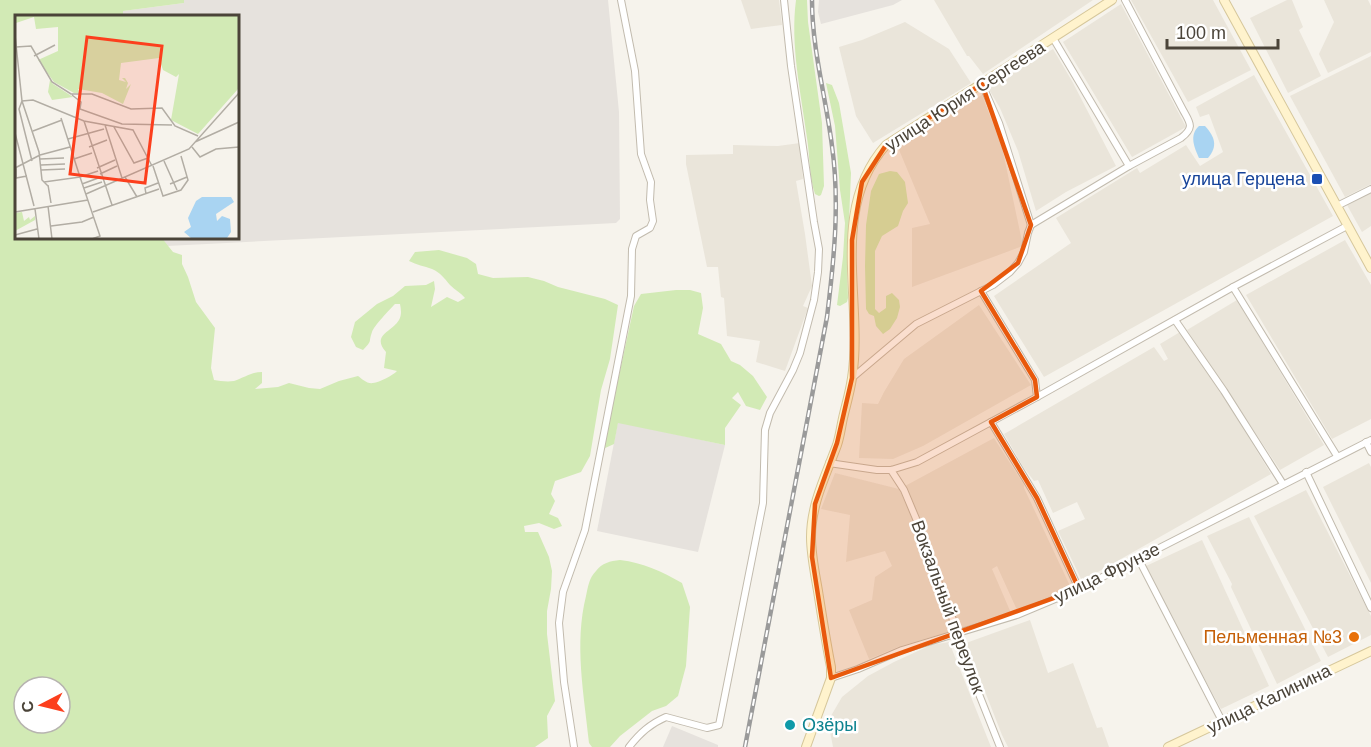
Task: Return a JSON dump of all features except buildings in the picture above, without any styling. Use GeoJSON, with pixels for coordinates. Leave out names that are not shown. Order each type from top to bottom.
{"type":"FeatureCollection","features":[{"type":"Feature","properties":{"kind":"main road","name":"улица Юрия Сергеева"},"geometry":{"type":"LineString","coordinates":[[806,747],[831,678],[812,557],[811,537],[815,504],[837,443],[852,378],[855,329],[852,240],[855,208],[862,182],[875,157],[886,145],[1112,0]]}},
{"type":"Feature","properties":{"kind":"main road"},"geometry":{"type":"LineString","coordinates":[[1224,0],[1371,268]]}},
{"type":"Feature","properties":{"kind":"main road","name":"улица Калинина"},"geometry":{"type":"LineString","coordinates":[[1168,747],[1371,651]]}},
{"type":"Feature","properties":{"kind":"street"},"geometry":{"type":"LineString","coordinates":[[574,747],[564,682],[559,623],[563,592],[585,530],[631,296],[632,249],[636,236],[650,228],[653,221],[650,200],[651,182],[641,154],[635,71],[621,0]]}},
{"type":"Feature","properties":{"kind":"street"},"geometry":{"type":"LineString","coordinates":[[629,747],[638,735],[652,723],[666,717],[706,728],[719,725],[763,502],[765,430],[770,413],[801,353],[814,300],[819,249],[813,222],[784,0]]}},
{"type":"Feature","properties":{"kind":"street"},"geometry":{"type":"LineString","coordinates":[[1031,225],[1189,132],[1190,125],[1183,110],[1125,0]]}},
{"type":"Feature","properties":{"kind":"street"},"geometry":{"type":"LineString","coordinates":[[1053,38],[1129,166]]}},
{"type":"Feature","properties":{"kind":"street"},"geometry":{"type":"LineString","coordinates":[[852,378],[916,324],[993,285],[1010,272],[1024,252],[1031,225],[999,123],[982,84]]}},
{"type":"Feature","properties":{"kind":"street"},"geometry":{"type":"LineString","coordinates":[[1337,206],[1371,189]]}},
{"type":"Feature","properties":{"kind":"street"},"geometry":{"type":"LineString","coordinates":[[829,463],[891,470],[917,462],[1347,226]]}},
{"type":"Feature","properties":{"kind":"street"},"geometry":{"type":"LineString","coordinates":[[1233,287],[1337,456]]}},
{"type":"Feature","properties":{"kind":"street"},"geometry":{"type":"LineString","coordinates":[[981,291],[1035,380],[1037,398]]}},
{"type":"Feature","properties":{"kind":"street"},"geometry":{"type":"LineString","coordinates":[[1175,320],[1224,391],[1283,484]]}},
{"type":"Feature","properties":{"kind":"street"},"geometry":{"type":"LineString","coordinates":[[991,422],[1037,498],[1079,589]]}},
{"type":"Feature","properties":{"kind":"street"},"geometry":{"type":"LineString","coordinates":[[1368,441],[1371,452]]}},
{"type":"Feature","properties":{"kind":"street","name":"улица Фрунзе"},"geometry":{"type":"LineString","coordinates":[[831,678],[902,650],[1024,612],[1079,589],[1368,441]]}},
{"type":"Feature","properties":{"kind":"street","name":"Вокзальный переулок"},"geometry":{"type":"LineString","coordinates":[[891,470],[904,490],[925,540],[965,659],[1000,747]]}},
{"type":"Feature","properties":{"kind":"street"},"geometry":{"type":"LineString","coordinates":[[1306,472],[1371,608]]}},
{"type":"Feature","properties":{"kind":"street"},"geometry":{"type":"LineString","coordinates":[[1138,558],[1222,721]]}},
{"type":"Feature","properties":{"kind":"highlighted area"},"geometry":{"type":"Polygon","coordinates":[[[982,84],[1031,225],[1018,263],[981,291],[1035,380],[1037,397],[991,422],[1037,498],[1079,589],[831,678],[812,557],[815,504],[837,443],[852,378],[852,240],[862,182],[886,145],[982,84]]]}},
{"type":"Feature","properties":{"kind":"shaded area"},"geometry":{"type":"Polygon","coordinates":[[[184,0],[608,0],[619,112],[620,219],[616,223],[147,247],[146,238],[238,238],[238,15],[123,15],[123,11],[184,3],[184,0]]]}},
{"type":"Feature","properties":{"kind":"shaded area"},"geometry":{"type":"Polygon","coordinates":[[[741,0],[779,0],[782,25],[751,29],[741,0]]]}},
{"type":"Feature","properties":{"kind":"shaded area"},"geometry":{"type":"Polygon","coordinates":[[[819,0],[902,0],[893,5],[821,24],[818,12],[819,0]]]}},
{"type":"Feature","properties":{"kind":"shaded area"},"geometry":{"type":"Polygon","coordinates":[[[934,0],[1093,0],[983,74],[967,56],[934,0]]]}},
{"type":"Feature","properties":{"kind":"shaded area"},"geometry":{"type":"Polygon","coordinates":[[[1131,0],[1213,0],[1251,70],[1188,102],[1131,0]]]}},
{"type":"Feature","properties":{"kind":"shaded area"},"geometry":{"type":"Polygon","coordinates":[[[1287,0],[1292,0],[1303,27],[1299,30],[1321,76],[1288,93],[1250,18],[1287,0]]]}},
{"type":"Feature","properties":{"kind":"shaded area"},"geometry":{"type":"Polygon","coordinates":[[[1324,0],[1368,0],[1371,6],[1371,52],[1328,73],[1319,54],[1334,22],[1324,0]]]}},
{"type":"Feature","properties":{"kind":"shaded area"},"geometry":{"type":"Polygon","coordinates":[[[1121,4],[1186,127],[1132,157],[1063,42],[1121,4]]]}},
{"type":"Feature","properties":{"kind":"shaded area"},"geometry":{"type":"Polygon","coordinates":[[[905,22],[949,49],[971,83],[873,143],[856,116],[839,47],[905,22]]]}},
{"type":"Feature","properties":{"kind":"shaded area"},"geometry":{"type":"Polygon","coordinates":[[[1053,49],[1116,166],[1066,192],[1036,211],[1018,151],[1000,108],[988,88],[1053,49]]]}},
{"type":"Feature","properties":{"kind":"shaded area"},"geometry":{"type":"Polygon","coordinates":[[[1371,56],[1371,184],[1345,197],[1290,96],[1371,56]]]}},
{"type":"Feature","properties":{"kind":"shaded area"},"geometry":{"type":"Polygon","coordinates":[[[1254,75],[1333,216],[1044,377],[994,296],[1071,243],[1056,218],[1137,168],[1140,173],[1186,145],[1200,166],[1223,152],[1209,114],[1200,117],[1196,107],[1254,75]]]}},
{"type":"Feature","properties":{"kind":"shaded area"},"geometry":{"type":"Polygon","coordinates":[[[982,95],[1002,147],[1023,246],[912,287],[912,228],[930,224],[897,145],[943,115],[982,95]]]}},
{"type":"Feature","properties":{"kind":"shaded area"},"geometry":{"type":"Polygon","coordinates":[[[800,143],[803,179],[796,181],[812,286],[803,306],[808,308],[785,371],[756,362],[760,341],[727,336],[724,298],[721,297],[718,267],[707,267],[686,155],[733,154],[733,145],[778,146],[800,143]]]}},
{"type":"Feature","properties":{"kind":"shaded area"},"geometry":{"type":"Polygon","coordinates":[[[1371,193],[1371,226],[1362,232],[1347,205],[1371,193]]]}},
{"type":"Feature","properties":{"kind":"shaded area"},"geometry":{"type":"Polygon","coordinates":[[[1345,240],[1371,285],[1371,419],[1332,439],[1246,295],[1345,240]]]}},
{"type":"Feature","properties":{"kind":"shaded area"},"geometry":{"type":"Polygon","coordinates":[[[1237,300],[1324,445],[1280,470],[1187,330],[1237,300]]]}},
{"type":"Feature","properties":{"kind":"shaded area"},"geometry":{"type":"Polygon","coordinates":[[[979,305],[1031,385],[923,446],[893,459],[859,458],[862,403],[878,404],[904,359],[979,305]]]}},
{"type":"Feature","properties":{"kind":"shaded area"},"geometry":{"type":"Polygon","coordinates":[[[1180,332],[1222,394],[1271,474],[1082,581],[1058,531],[1085,519],[1077,502],[1053,513],[1038,480],[1034,481],[1024,468],[1004,434],[1154,347],[1164,361],[1168,359],[1160,344],[1180,332]]]}},
{"type":"Feature","properties":{"kind":"shaded area"},"geometry":{"type":"Polygon","coordinates":[[[618,422],[725,445],[698,552],[597,531],[618,422]]]}},
{"type":"Feature","properties":{"kind":"shaded area"},"geometry":{"type":"Polygon","coordinates":[[[994,438],[1024,485],[1071,588],[1017,610],[997,566],[992,569],[1011,613],[960,629],[934,565],[929,542],[905,486],[994,438]]]}},
{"type":"Feature","properties":{"kind":"shaded area"},"geometry":{"type":"Polygon","coordinates":[[[1369,463],[1371,467],[1371,583],[1323,487],[1369,463]]]}},
{"type":"Feature","properties":{"kind":"shaded area"},"geometry":{"type":"Polygon","coordinates":[[[835,473],[899,489],[909,509],[954,630],[898,647],[869,659],[849,610],[872,600],[875,577],[892,566],[885,551],[846,562],[850,515],[821,509],[835,473]]]}},
{"type":"Feature","properties":{"kind":"shaded area"},"geometry":{"type":"Polygon","coordinates":[[[1306,490],[1371,616],[1371,635],[1328,657],[1254,516],[1306,490]]]}},
{"type":"Feature","properties":{"kind":"shaded area"},"geometry":{"type":"Polygon","coordinates":[[[1249,517],[1321,661],[1277,684],[1231,587],[1232,584],[1207,536],[1249,517]]]}},
{"type":"Feature","properties":{"kind":"shaded area"},"geometry":{"type":"Polygon","coordinates":[[[1202,540],[1269,686],[1221,709],[1146,566],[1202,540]]]}},
{"type":"Feature","properties":{"kind":"shaded area"},"geometry":{"type":"Polygon","coordinates":[[[1030,620],[1048,673],[1073,663],[1097,728],[1102,727],[1109,747],[1008,747],[966,643],[1030,620]]]}},
{"type":"Feature","properties":{"kind":"shaded area"},"geometry":{"type":"Polygon","coordinates":[[[949,642],[991,747],[833,747],[828,721],[842,697],[868,676],[894,662],[931,645],[949,642]]]}},
{"type":"Feature","properties":{"kind":"shaded area"},"geometry":{"type":"Polygon","coordinates":[[[672,726],[718,745],[718,747],[663,747],[672,726]]]}},
{"type":"Feature","properties":{"kind":"green space"},"geometry":{"type":"Polygon","coordinates":[[[0,0],[184,0],[184,3],[123,11],[123,15],[15,15],[15,238],[162,238],[173,252],[182,255],[182,264],[196,302],[215,328],[211,368],[214,380],[234,381],[262,372],[262,383],[255,389],[278,387],[289,383],[320,389],[358,376],[373,383],[395,373],[397,371],[384,368],[386,352],[381,342],[384,334],[399,320],[400,304],[395,304],[379,322],[363,350],[356,347],[351,337],[355,322],[405,286],[426,285],[434,281],[435,289],[431,307],[447,297],[458,302],[465,298],[438,272],[409,261],[415,252],[439,250],[467,258],[476,264],[478,274],[493,278],[528,277],[605,299],[618,305],[610,359],[601,390],[590,456],[581,472],[555,481],[551,494],[555,501],[549,514],[558,518],[562,526],[554,529],[539,523],[524,526],[525,532],[538,532],[549,557],[552,571],[547,611],[547,634],[555,701],[547,716],[548,738],[535,747],[0,747],[0,0]]]}},
{"type":"Feature","properties":{"kind":"green space"},"geometry":{"type":"Polygon","coordinates":[[[796,0],[807,0],[822,123],[824,186],[819,196],[815,194],[812,180],[797,69],[794,34],[796,0]]]}},
{"type":"Feature","properties":{"kind":"green space"},"geometry":{"type":"Polygon","coordinates":[[[826,83],[832,85],[839,103],[851,173],[848,298],[847,302],[840,306],[837,305],[845,223],[835,126],[826,83]]]}},
{"type":"Feature","properties":{"kind":"green space"},"geometry":{"type":"Polygon","coordinates":[[[897,172],[905,182],[908,203],[898,226],[882,236],[875,251],[875,309],[879,313],[886,308],[886,296],[892,293],[899,300],[900,307],[897,318],[890,329],[883,334],[876,326],[874,316],[866,309],[866,225],[871,191],[879,174],[897,172]]]}},
{"type":"Feature","properties":{"kind":"green space"},"geometry":{"type":"Polygon","coordinates":[[[676,290],[701,293],[703,308],[698,334],[721,344],[731,361],[753,376],[767,397],[760,410],[746,406],[738,392],[732,398],[741,405],[725,428],[725,445],[618,423],[614,444],[603,449],[634,306],[641,294],[676,290]]]}},
{"type":"Feature","properties":{"kind":"green space"},"geometry":{"type":"Polygon","coordinates":[[[620,560],[652,568],[682,583],[690,607],[686,666],[678,696],[666,706],[652,711],[620,736],[610,747],[592,747],[589,743],[581,669],[582,614],[590,580],[598,568],[620,560]]]}},
{"type":"Feature","properties":{"kind":"water"},"geometry":{"type":"Polygon","coordinates":[[[1199,126],[1205,126],[1213,138],[1214,146],[1208,158],[1199,158],[1194,145],[1194,133],[1199,126]]]}},
{"type":"Feature","properties":{"kind":"railway"},"geometry":{"type":"LineString","coordinates":[[745,747],[827,317],[832,274],[836,189],[829,128],[814,37],[812,0]]}},
{"type":"Feature","properties":{"kind":"place","name":"улица Герцена"},"geometry":{"type":"Point","coordinates":[1317,179]}},
{"type":"Feature","properties":{"kind":"place","name":"Пельменная №3"},"geometry":{"type":"Point","coordinates":[1354,637]}},
{"type":"Feature","properties":{"kind":"place","name":"Озёры"},"geometry":{"type":"Point","coordinates":[790,725]}}]}
